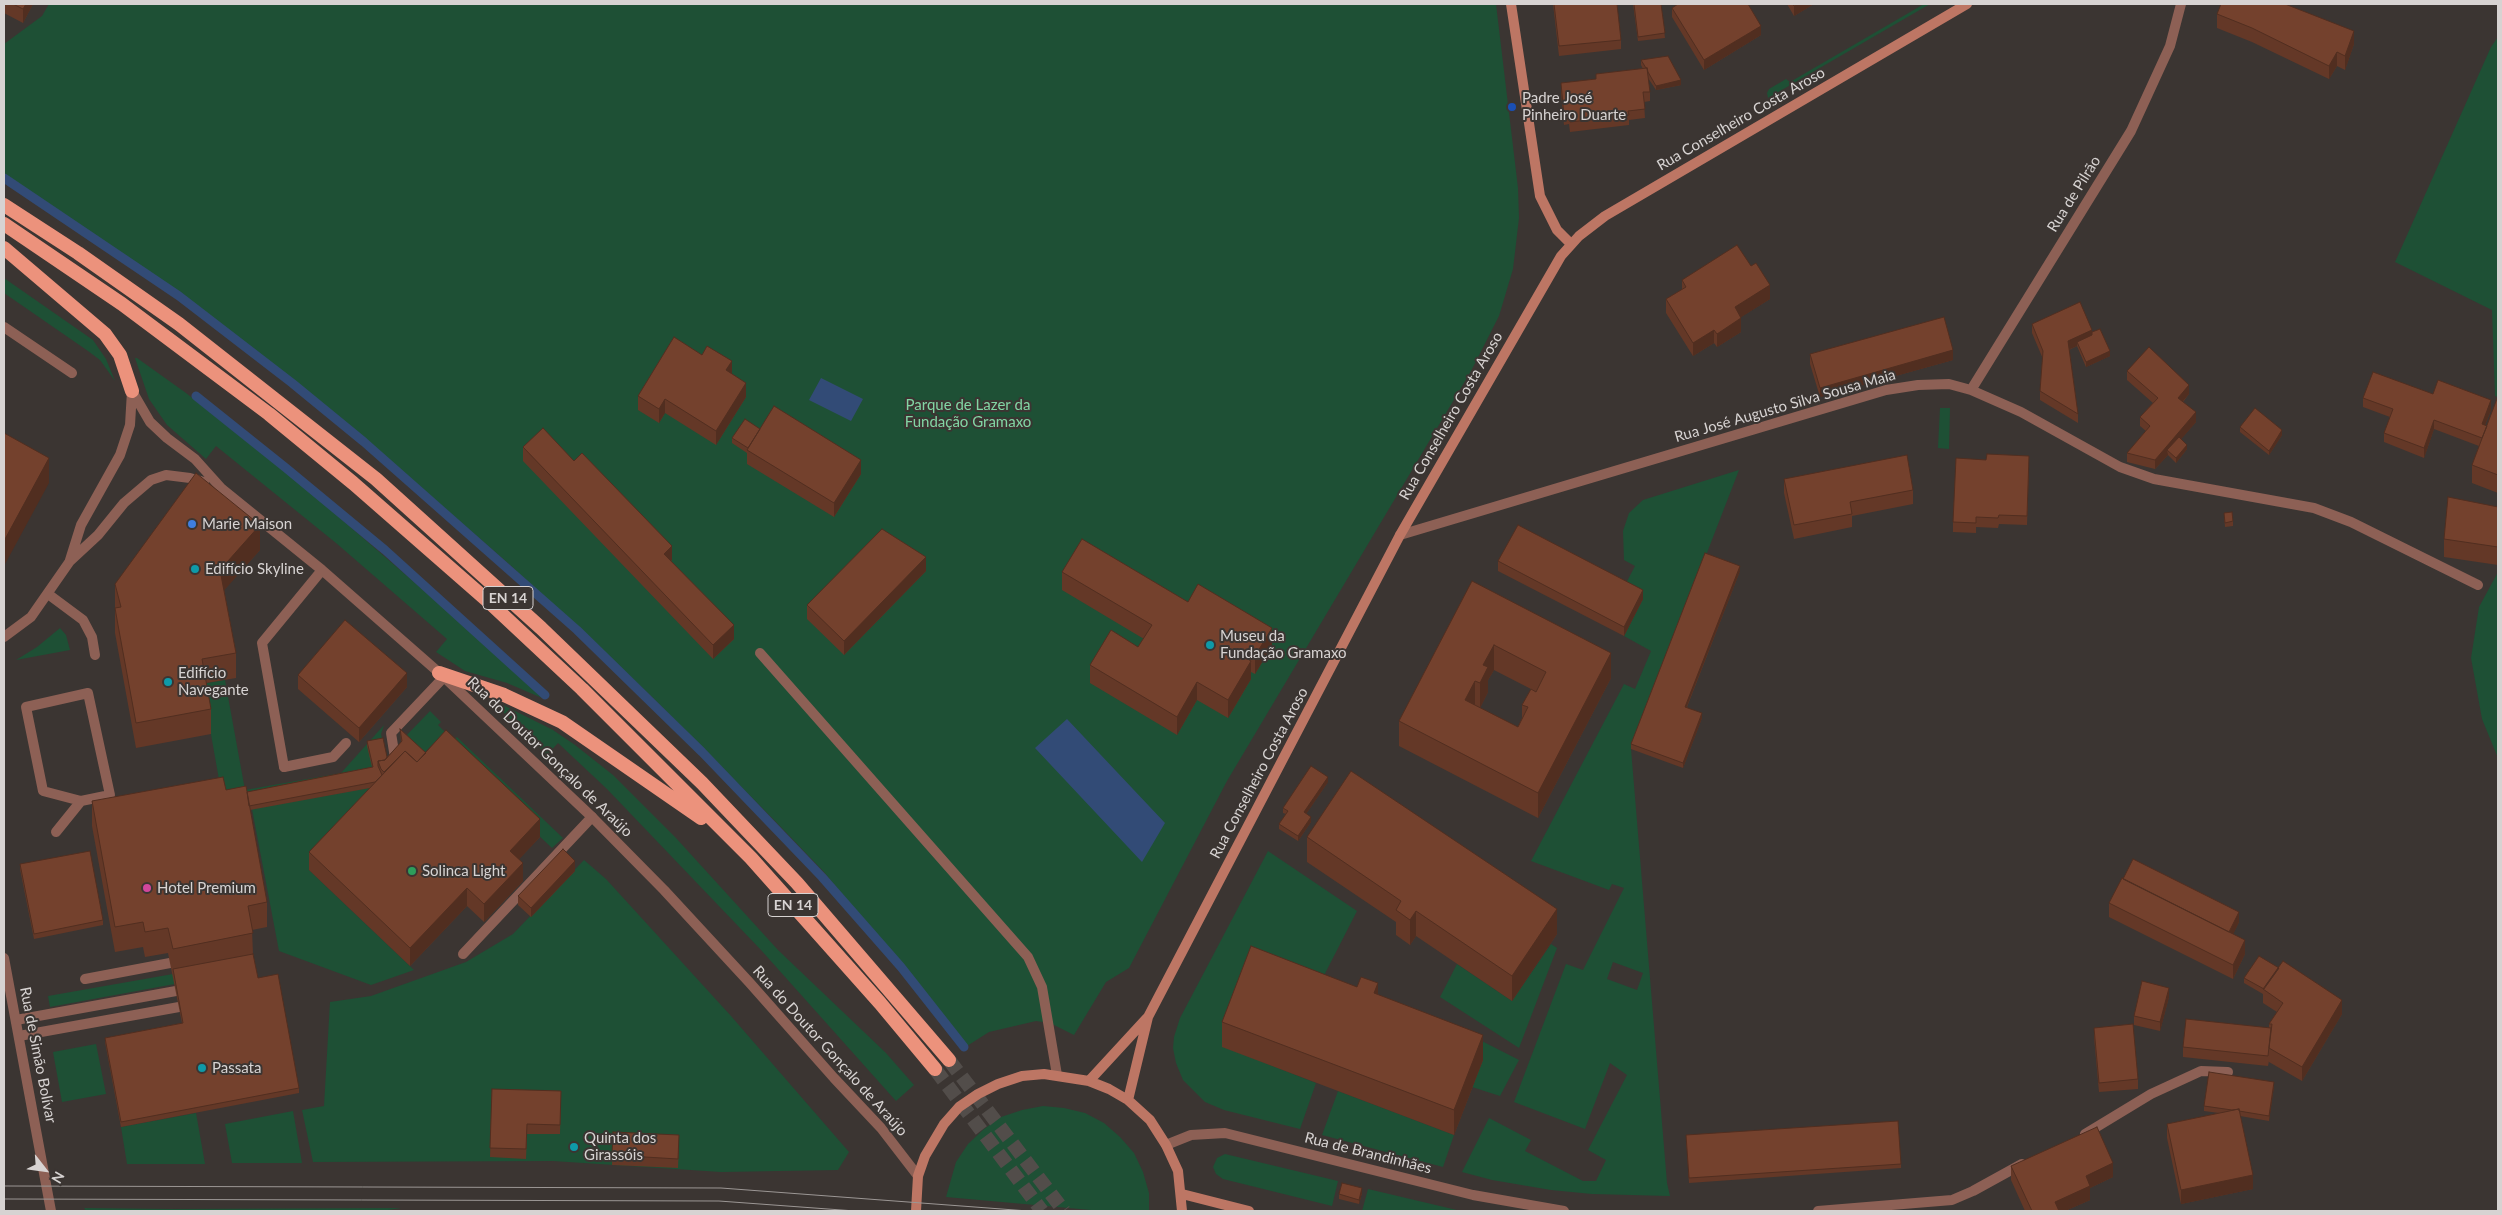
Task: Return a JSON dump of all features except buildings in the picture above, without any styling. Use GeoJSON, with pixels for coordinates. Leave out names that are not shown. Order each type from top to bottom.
{"type":"FeatureCollection","features":[{"type":"Feature","properties":{"kind":"highway","name":"EN 14"},"geometry":{"type":"LineString","coordinates":[[4,205],[78,253],[179,324],[376,479],[541,628],[702,783],[797,883],[949,1060]]}},
{"type":"Feature","properties":{"kind":"highway","name":"EN 14"},"geometry":{"type":"LineString","coordinates":[[4,224],[122,304],[268,414],[353,483],[489,602],[582,689],[730,838],[837,954],[935,1069]]}},
{"type":"Feature","properties":{"kind":"highway"},"geometry":{"type":"LineString","coordinates":[[4,248],[105,334],[120,355],[132,391]]}},
{"type":"Feature","properties":{"kind":"highway"},"geometry":{"type":"LineString","coordinates":[[442,675],[504,695],[562,722],[730,838]]}},
{"type":"Feature","properties":{"kind":"main road"},"geometry":{"type":"LineString","coordinates":[[1511,4],[1540,196],[1557,230],[1571,244]]}},
{"type":"Feature","properties":{"kind":"main road","name":"Rua Conselheiro Costa Aroso"},"geometry":{"type":"LineString","coordinates":[[1128,1100],[1148,1018],[1400,535],[1561,256],[1571,244],[1612,212],[1968,4]]}},
{"type":"Feature","properties":{"kind":"main road","name":"Rua Conselheiro Costa Aroso"},"geometry":{"type":"LineString","coordinates":[[1089,1080],[1148,1018]]}},
{"type":"Feature","properties":{"kind":"main road"},"geometry":{"type":"LineString","coordinates":[[916,1211],[918,1176],[925,1156],[944,1124],[959,1107],[978,1094],[998,1084],[1022,1076],[1057,1075],[1089,1080],[1128,1100],[1150,1120],[1166,1145],[1178,1171],[1182,1194],[1182,1211]]}},
{"type":"Feature","properties":{"kind":"main road"},"geometry":{"type":"LineString","coordinates":[[1182,1194],[1249,1211]]}},
{"type":"Feature","properties":{"kind":"street","name":"Rua de Pilrão"},"geometry":{"type":"LineString","coordinates":[[1971,390],[2131,131],[2170,46],[2181,4]]}},
{"type":"Feature","properties":{"kind":"street"},"geometry":{"type":"LineString","coordinates":[[4,327],[72,372]]}},
{"type":"Feature","properties":{"kind":"street","name":"Rua José Augusto Silva Sousa Maia"},"geometry":{"type":"LineString","coordinates":[[1400,535],[1886,390],[1918,385],[1949,384],[1971,390],[2021,412],[2120,467],[2154,479],[2314,508],[2351,522],[2478,585]]}},
{"type":"Feature","properties":{"kind":"street","name":"Rua do Doutor Gonçalo de Araújo"},"geometry":{"type":"LineString","coordinates":[[132,391],[150,422],[167,438],[195,458],[222,489],[322,570],[442,675],[592,817],[664,890],[749,982],[881,1128],[918,1176]]}},
{"type":"Feature","properties":{"kind":"street"},"geometry":{"type":"LineString","coordinates":[[70,561],[81,526],[120,455],[130,426],[132,391]]}},
{"type":"Feature","properties":{"kind":"street"},"geometry":{"type":"LineString","coordinates":[[4,637],[31,617],[70,561],[98,535],[124,503],[151,480],[166,475],[190,478],[222,489]]}},
{"type":"Feature","properties":{"kind":"street"},"geometry":{"type":"LineString","coordinates":[[322,570],[262,644],[284,767],[333,757],[346,743]]}},
{"type":"Feature","properties":{"kind":"street"},"geometry":{"type":"LineString","coordinates":[[48,594],[83,620],[92,637],[95,655]]}},
{"type":"Feature","properties":{"kind":"street"},"geometry":{"type":"LineString","coordinates":[[760,653],[1028,956],[1042,987],[1057,1075]]}},
{"type":"Feature","properties":{"kind":"street"},"geometry":{"type":"LineString","coordinates":[[395,758],[391,733],[442,675]]}},
{"type":"Feature","properties":{"kind":"street"},"geometry":{"type":"LineString","coordinates":[[56,832],[81,801],[110,795],[88,694],[26,707],[43,791],[81,801]]}},
{"type":"Feature","properties":{"kind":"street"},"geometry":{"type":"LineString","coordinates":[[463,954],[592,817]]}},
{"type":"Feature","properties":{"kind":"street","name":"Rua de Simão Bolívar"},"geometry":{"type":"LineString","coordinates":[[4,958],[51,1211]]}},
{"type":"Feature","properties":{"kind":"street"},"geometry":{"type":"LineString","coordinates":[[85,979],[170,963]]}},
{"type":"Feature","properties":{"kind":"street"},"geometry":{"type":"LineString","coordinates":[[16,1020],[176,991]]}},
{"type":"Feature","properties":{"kind":"street"},"geometry":{"type":"LineString","coordinates":[[19,1036],[179,1007]]}},
{"type":"Feature","properties":{"kind":"street"},"geometry":{"type":"LineString","coordinates":[[2072,1140],[2100,1127],[2151,1094],[2201,1071],[2228,1072]]}},
{"type":"Feature","properties":{"kind":"street","name":"Rua de Brandinhães"},"geometry":{"type":"LineString","coordinates":[[1166,1145],[1191,1135],[1225,1133],[1473,1195],[1517,1205],[1564,1211]]}},
{"type":"Feature","properties":{"kind":"street"},"geometry":{"type":"LineString","coordinates":[[1818,1211],[1952,1200],[1973,1191],[2028,1161]]}},
{"type":"Feature","properties":{"kind":"green space","name":"Parque de Lazer da Fundação Gramaxo"},"geometry":{"type":"Polygon","coordinates":[[[49,4],[1496,4],[1518,188],[1519,218],[1513,269],[1499,316],[1471,371],[1227,781],[1129,968],[1106,982],[1074,1035],[1050,1023],[1036,1021],[989,1032],[967,1046],[824,872],[651,696],[509,564],[366,440],[294,381],[180,294],[4,174],[4,44],[42,16],[49,4]]]}},
{"type":"Feature","properties":{"kind":"green space"},"geometry":{"type":"Polygon","coordinates":[[[1924,4],[1930,4],[1768,98],[1767,93],[1769,89],[1786,79],[1790,82],[1924,4]]]}},
{"type":"Feature","properties":{"kind":"green space"},"geometry":{"type":"Polygon","coordinates":[[[2498,37],[2498,397],[2495,396],[2492,310],[2395,262],[2491,47],[2498,37]]]}},
{"type":"Feature","properties":{"kind":"green space"},"geometry":{"type":"Polygon","coordinates":[[[4,278],[93,340],[106,359],[115,381],[100,360],[4,293],[4,278]]]}},
{"type":"Feature","properties":{"kind":"green space"},"geometry":{"type":"Polygon","coordinates":[[[135,358],[186,393],[296,480],[473,633],[542,698],[507,683],[465,671],[436,652],[447,639],[336,543],[216,446],[206,459],[167,425],[149,399],[135,358]]]}},
{"type":"Feature","properties":{"kind":"green space"},"geometry":{"type":"Polygon","coordinates":[[[1940,408],[1950,408],[1949,449],[1938,448],[1940,408]]]}},
{"type":"Feature","properties":{"kind":"green space"},"geometry":{"type":"Polygon","coordinates":[[[1739,470],[1631,749],[1667,1183],[1670,1196],[1592,1194],[1551,1190],[1492,1180],[1462,1172],[1489,1118],[1531,1140],[1525,1151],[1583,1181],[1596,1181],[1606,1160],[1588,1150],[1627,1075],[1610,1063],[1585,1129],[1514,1102],[1566,964],[1583,970],[1624,888],[1612,884],[1609,890],[1531,861],[1624,684],[1635,689],[1651,651],[1624,636],[1643,599],[1623,589],[1635,566],[1624,560],[1623,531],[1629,513],[1643,500],[1739,470]],[[1613,962],[1607,979],[1637,990],[1643,973],[1613,962]]]}},
{"type":"Feature","properties":{"kind":"green space"},"geometry":{"type":"Polygon","coordinates":[[[2498,572],[2498,758],[2482,719],[2471,658],[2479,607],[2498,572]]]}},
{"type":"Feature","properties":{"kind":"green space"},"geometry":{"type":"Polygon","coordinates":[[[60,628],[66,635],[70,650],[16,660],[37,647],[60,628]]]}},
{"type":"Feature","properties":{"kind":"green space"},"geometry":{"type":"Polygon","coordinates":[[[225,680],[245,790],[341,773],[384,725],[381,734],[383,743],[373,772],[223,802],[202,684],[225,680]]]}},
{"type":"Feature","properties":{"kind":"green space"},"geometry":{"type":"Polygon","coordinates":[[[501,704],[553,730],[613,775],[676,838],[778,950],[886,1053],[914,1085],[896,1101],[761,950],[607,789],[558,743],[547,755],[500,709],[501,704]]]}},
{"type":"Feature","properties":{"kind":"green space"},"geometry":{"type":"Polygon","coordinates":[[[430,711],[441,722],[438,725],[445,732],[420,757],[402,740],[430,711]]]}},
{"type":"Feature","properties":{"kind":"green space"},"geometry":{"type":"Polygon","coordinates":[[[457,737],[563,838],[552,848],[446,748],[457,737]]]}},
{"type":"Feature","properties":{"kind":"green space"},"geometry":{"type":"Polygon","coordinates":[[[379,786],[309,870],[414,970],[371,985],[279,951],[252,809],[379,786]]]}},
{"type":"Feature","properties":{"kind":"green space"},"geometry":{"type":"Polygon","coordinates":[[[1268,851],[1357,911],[1314,995],[1222,1046],[1316,1083],[1300,1129],[1224,1110],[1205,1102],[1183,1080],[1176,1063],[1173,1048],[1174,1037],[1180,1018],[1268,851]]]}},
{"type":"Feature","properties":{"kind":"green space"},"geometry":{"type":"Polygon","coordinates":[[[584,860],[606,879],[731,1016],[849,1152],[838,1170],[721,1172],[553,1161],[313,1162],[302,1110],[324,1106],[330,1002],[371,996],[466,962],[513,934],[584,860]]]}},
{"type":"Feature","properties":{"kind":"green space"},"geometry":{"type":"Polygon","coordinates":[[[1551,944],[1557,948],[1519,1048],[1440,997],[1457,964],[1512,1001],[1551,944]]]}},
{"type":"Feature","properties":{"kind":"green space"},"geometry":{"type":"Polygon","coordinates":[[[173,974],[175,984],[50,1007],[48,996],[173,974]]]}},
{"type":"Feature","properties":{"kind":"green space"},"geometry":{"type":"Polygon","coordinates":[[[1431,1015],[1519,1060],[1500,1096],[1472,1087],[1421,1036],[1431,1015]]]}},
{"type":"Feature","properties":{"kind":"green space"},"geometry":{"type":"Polygon","coordinates":[[[96,1044],[106,1094],[62,1102],[53,1052],[96,1044]]]}},
{"type":"Feature","properties":{"kind":"green space"},"geometry":{"type":"Polygon","coordinates":[[[1338,1091],[1454,1135],[1443,1167],[1322,1135],[1338,1091]]]}},
{"type":"Feature","properties":{"kind":"green space"},"geometry":{"type":"Polygon","coordinates":[[[1043,1106],[1085,1113],[1104,1123],[1120,1137],[1134,1153],[1143,1172],[1149,1193],[1149,1211],[1102,1211],[946,1197],[956,1162],[968,1144],[1001,1117],[1043,1106]]]}},
{"type":"Feature","properties":{"kind":"green space"},"geometry":{"type":"Polygon","coordinates":[[[293,1111],[302,1163],[232,1163],[225,1124],[293,1111]]]}},
{"type":"Feature","properties":{"kind":"green space"},"geometry":{"type":"Polygon","coordinates":[[[196,1113],[205,1164],[127,1164],[121,1127],[196,1113]]]}},
{"type":"Feature","properties":{"kind":"green space"},"geometry":{"type":"Polygon","coordinates":[[[1225,1154],[1338,1181],[1332,1206],[1223,1179],[1216,1174],[1213,1167],[1217,1158],[1225,1154]]]}},
{"type":"Feature","properties":{"kind":"green space"},"geometry":{"type":"Polygon","coordinates":[[[1368,1189],[1461,1211],[1362,1211],[1368,1189]]]}},
{"type":"Feature","properties":{"kind":"green space"},"geometry":{"type":"Polygon","coordinates":[[[84,1208],[401,1208],[382,1211],[86,1211],[84,1208]]]}},
{"type":"Feature","properties":{"kind":"water"},"geometry":{"type":"Polygon","coordinates":[[[821,378],[863,399],[851,421],[809,400],[821,378]]]}},
{"type":"Feature","properties":{"kind":"water"},"geometry":{"type":"Polygon","coordinates":[[[1067,719],[1165,823],[1142,862],[1035,748],[1067,719]]]}},
{"type":"Feature","properties":{"kind":"waterway"},"geometry":{"type":"LineString","coordinates":[[4,178],[179,296],[292,383],[364,442],[577,630],[702,752],[822,877],[901,967],[964,1047]]}},
{"type":"Feature","properties":{"kind":"waterway"},"geometry":{"type":"LineString","coordinates":[[196,396],[385,550],[545,695]]}},
{"type":"Feature","properties":{"kind":"tunnel"},"geometry":{"type":"LineString","coordinates":[[949,1060],[1064,1211]]}},
{"type":"Feature","properties":{"kind":"tunnel"},"geometry":{"type":"LineString","coordinates":[[935,1069],[1042,1211]]}},
{"type":"Feature","properties":{"kind":"tram line"},"geometry":{"type":"LineString","coordinates":[[4,1186],[721,1188],[1028,1211]]}},
{"type":"Feature","properties":{"kind":"tram line"},"geometry":{"type":"LineString","coordinates":[[4,1199],[719,1201],[855,1211]]}},
{"type":"Feature","properties":{"kind":"place","name":"Padre José Pinheiro Duarte"},"geometry":{"type":"Point","coordinates":[1512,107]}},
{"type":"Feature","properties":{"kind":"place","name":"Marie Maison"},"geometry":{"type":"Point","coordinates":[192,524]}},
{"type":"Feature","properties":{"kind":"place","name":"Edifício Skyline"},"geometry":{"type":"Point","coordinates":[195,569]}},
{"type":"Feature","properties":{"kind":"place","name":"Museu da Fundação Gramaxo"},"geometry":{"type":"Point","coordinates":[1210,645]}},
{"type":"Feature","properties":{"kind":"place","name":"Edifício Navegante"},"geometry":{"type":"Point","coordinates":[168,682]}},
{"type":"Feature","properties":{"kind":"place","name":"Solinca Light"},"geometry":{"type":"Point","coordinates":[412,871]}},
{"type":"Feature","properties":{"kind":"place","name":"Hotel Premium"},"geometry":{"type":"Point","coordinates":[147,888]}},
{"type":"Feature","properties":{"kind":"place","name":"Passata"},"geometry":{"type":"Point","coordinates":[202,1068]}},
{"type":"Feature","properties":{"kind":"place","name":"Quinta dos Girassóis"},"geometry":{"type":"Point","coordinates":[574,1147]}}]}
